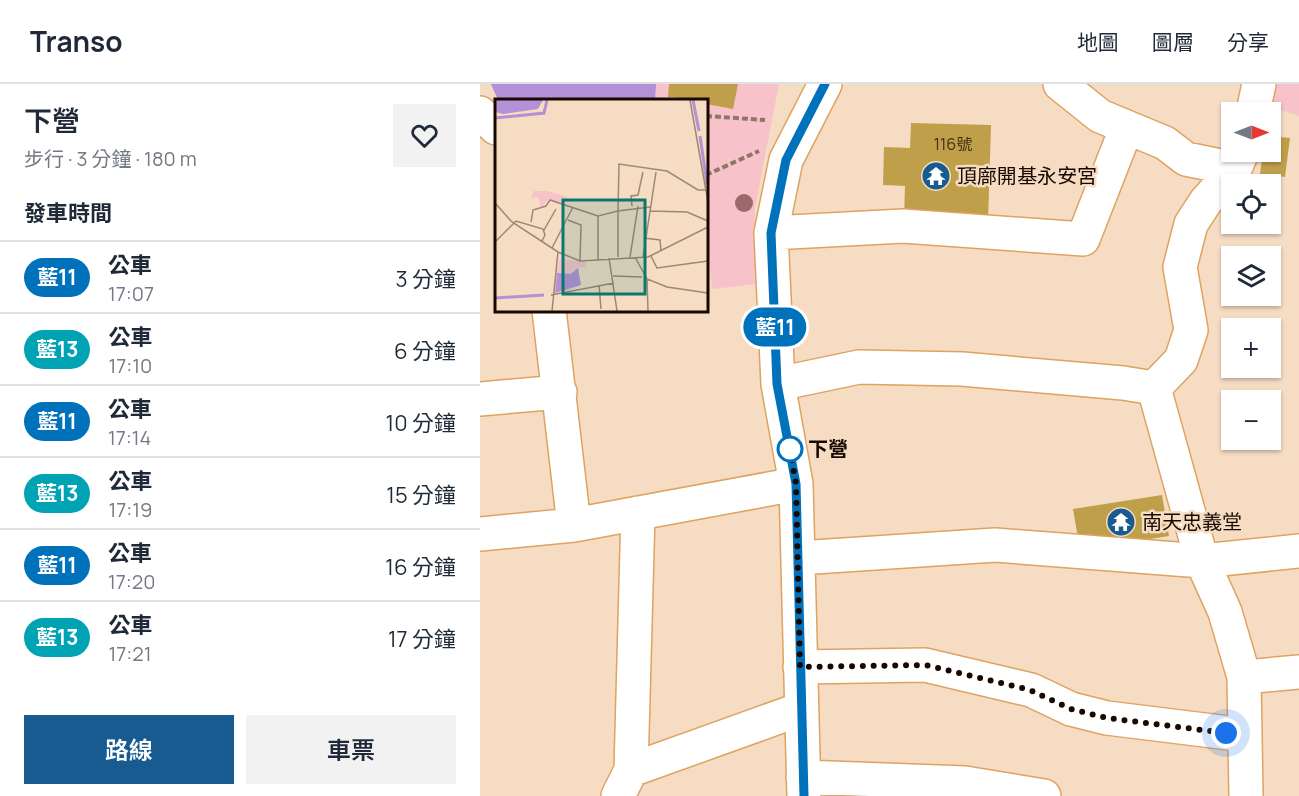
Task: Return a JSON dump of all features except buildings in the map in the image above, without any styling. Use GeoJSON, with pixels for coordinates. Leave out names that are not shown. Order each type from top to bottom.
{"type":"FeatureCollection","features":[{"type":"Feature","properties":{"kind":"street"},"geometry":{"type":"LineString","coordinates":[[825,84],[786,160],[771,233],[777,384],[796,484],[804,787],[965,789],[1044,796]]}},
{"type":"Feature","properties":{"kind":"street"},"geometry":{"type":"LineString","coordinates":[[1060,84],[1100,116],[1126,129],[1166,143],[1186,159],[1221,160]]}},
{"type":"Feature","properties":{"kind":"street"},"geometry":{"type":"LineString","coordinates":[[1255,102],[1259,84]]}},
{"type":"Feature","properties":{"kind":"street"},"geometry":{"type":"LineString","coordinates":[[480,113],[495,127]]}},
{"type":"Feature","properties":{"kind":"street"},"geometry":{"type":"LineString","coordinates":[[771,233],[903,226],[1083,239],[1126,129]]}},
{"type":"Feature","properties":{"kind":"street"},"geometry":{"type":"LineString","coordinates":[[1154,388],[1181,360],[1191,330],[1180,267],[1191,224],[1236,162]]}},
{"type":"Feature","properties":{"kind":"street"},"geometry":{"type":"LineString","coordinates":[[549,312],[574,525]]}},
{"type":"Feature","properties":{"kind":"street"},"geometry":{"type":"LineString","coordinates":[[777,384],[859,367],[962,369],[1122,383],[1154,388]]}},
{"type":"Feature","properties":{"kind":"street"},"geometry":{"type":"LineString","coordinates":[[1154,388],[1202,561],[1225,612],[1244,677],[1246,796]]}},
{"type":"Feature","properties":{"kind":"street"},"geometry":{"type":"LineString","coordinates":[[480,399],[560,392]]}},
{"type":"Feature","properties":{"kind":"street"},"geometry":{"type":"LineString","coordinates":[[480,534],[574,525],[796,484]]}},
{"type":"Feature","properties":{"kind":"street"},"geometry":{"type":"LineString","coordinates":[[638,513],[625,783],[801,709]]}},
{"type":"Feature","properties":{"kind":"street"},"geometry":{"type":"LineString","coordinates":[[799,558],[994,545],[1202,561],[1299,551]]}},
{"type":"Feature","properties":{"kind":"street"},"geometry":{"type":"LineString","coordinates":[[800,667],[925,665],[1030,690],[1071,709],[1107,718],[1245,735]]}},
{"type":"Feature","properties":{"kind":"street"},"geometry":{"type":"LineString","coordinates":[[1244,677],[1299,672]]}},
{"type":"Feature","properties":{"kind":"path"},"geometry":{"type":"LineString","coordinates":[[708,116],[765,120]]}},
{"type":"Feature","properties":{"kind":"path"},"geometry":{"type":"LineString","coordinates":[[708,175],[759,151]]}},
{"type":"Feature","properties":{"kind":"shaded area"},"geometry":{"type":"Polygon","coordinates":[[[491,84],[779,84],[755,208],[756,284],[712,289],[708,247],[708,99],[498,99],[491,84]]]}},
{"type":"Feature","properties":{"kind":"shaded area"},"geometry":{"type":"Polygon","coordinates":[[[491,84],[656,84],[655,99],[498,99],[491,84]]]}},
{"type":"Feature","properties":{"kind":"shaded area"},"geometry":{"type":"Polygon","coordinates":[[[1264,84],[1299,84],[1299,116],[1281,110],[1281,102],[1262,102],[1264,84]]]}},
{"type":"Feature","properties":{"kind":"bus line","name":"藍11"},"geometry":{"type":"LineString","coordinates":[[804,796],[796,484],[777,384],[771,233],[786,160],[825,84]]}},
{"type":"Feature","properties":{"kind":"place","name":"頂廍開基永安宮"},"geometry":{"type":"Point","coordinates":[936,176]}},
{"type":"Feature","properties":{"kind":"place","name":"下營"},"geometry":{"type":"Point","coordinates":[790,449]}},
{"type":"Feature","properties":{"kind":"place","name":"南天忠義堂"},"geometry":{"type":"Point","coordinates":[1121,522]}},
{"type":"Feature","properties":{"kind":"route"},"geometry":{"type":"LineString","coordinates":[[790,449],[789,444],[796,484],[800,667],[925,665],[1030,690],[1071,709],[1107,718],[1226,733]]}}]}
